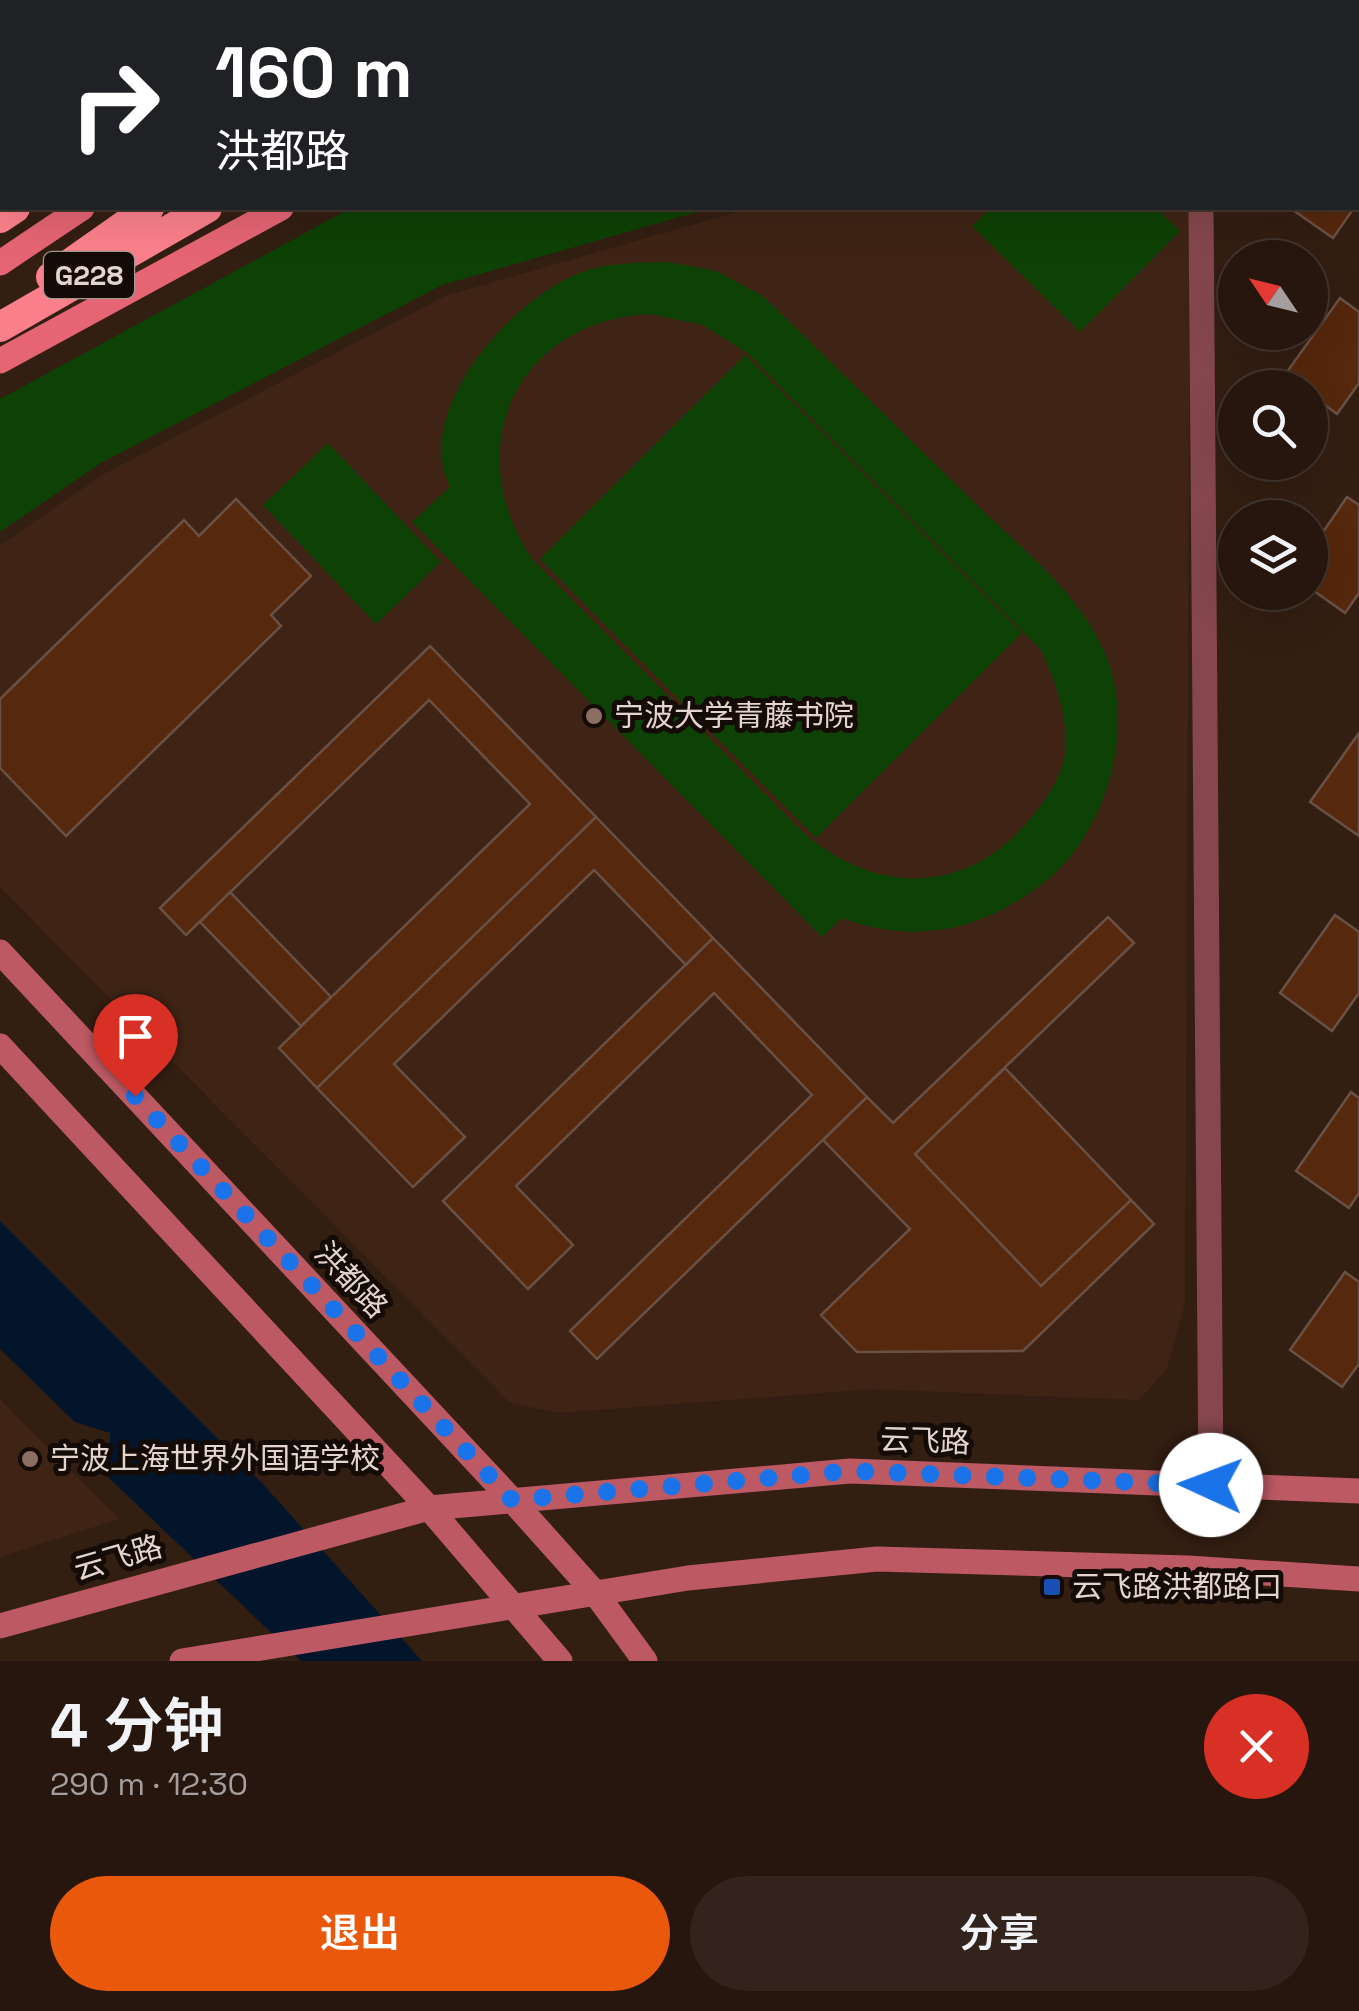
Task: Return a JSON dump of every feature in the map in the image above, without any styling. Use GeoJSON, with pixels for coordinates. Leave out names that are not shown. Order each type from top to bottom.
{"type":"FeatureCollection","features":[{"type":"Feature","properties":{"kind":"highway"},"geometry":{"type":"LineString","coordinates":[[0,314],[146,210]]}},
{"type":"Feature","properties":{"kind":"highway","name":"G228"},"geometry":{"type":"LineString","coordinates":[[0,327],[203,210]]}},
{"type":"Feature","properties":{"kind":"main road"},"geometry":{"type":"LineString","coordinates":[[0,263],[79,210]]}},
{"type":"Feature","properties":{"kind":"main road"},"geometry":{"type":"LineString","coordinates":[[0,361],[277,210]]}},
{"type":"Feature","properties":{"kind":"main road","name":"洪都路"},"geometry":{"type":"LineString","coordinates":[[0,952],[512,1500],[596,1594],[646,1661]]}},
{"type":"Feature","properties":{"kind":"main road"},"geometry":{"type":"LineString","coordinates":[[0,1046],[429,1508],[518,1606],[560,1661]]}},
{"type":"Feature","properties":{"kind":"main road","name":"云飞路"},"geometry":{"type":"LineString","coordinates":[[0,1626],[429,1508],[850,1471],[1359,1491]]}},
{"type":"Feature","properties":{"kind":"main road"},"geometry":{"type":"LineString","coordinates":[[182,1661],[241,1648],[688,1578],[877,1559],[1188,1568],[1359,1579]]}},
{"type":"Feature","properties":{"kind":"street"},"geometry":{"type":"LineString","coordinates":[[1201,210],[1211,1485]]}},
{"type":"Feature","properties":{"kind":"shaded area","name":"宁波大学青藤书院"},"geometry":{"type":"Polygon","coordinates":[[[744,210],[1190,210],[1185,1303],[1167,1369],[1139,1400],[872,1389],[557,1413],[509,1402],[0,887],[0,545],[104,474],[445,296],[744,210]]]}},
{"type":"Feature","properties":{"kind":"shaded area","name":"宁波上海世界外国语学校"},"geometry":{"type":"Polygon","coordinates":[[[0,1399],[119,1519],[0,1557],[0,1399]]]}},
{"type":"Feature","properties":{"kind":"green space"},"geometry":{"type":"Polygon","coordinates":[[[347,210],[704,210],[442,285],[101,463],[0,532],[0,399],[347,210]]]}},
{"type":"Feature","properties":{"kind":"green space"},"geometry":{"type":"Polygon","coordinates":[[[989,210],[1158,210],[1180,231],[1080,332],[972,226],[989,210]]]}},
{"type":"Feature","properties":{"kind":"green space"},"geometry":{"type":"Polygon","coordinates":[[[668,262],[716,271],[763,296],[1047,571],[1093,629],[1114,681],[1118,712],[1110,778],[1099,809],[1064,864],[1018,901],[971,923],[921,932],[895,931],[842,918],[822,937],[412,522],[450,487],[442,457],[445,425],[456,393],[474,362],[498,333],[524,308],[577,274],[611,265],[668,262]],[[650,314],[603,322],[564,340],[534,366],[513,399],[501,436],[501,477],[511,518],[533,560],[803,832],[858,867],[887,876],[945,875],[973,865],[1025,825],[1062,769],[1066,746],[1064,718],[1041,650],[747,353],[703,325],[650,314]]]}},
{"type":"Feature","properties":{"kind":"green space"},"geometry":{"type":"Polygon","coordinates":[[[745,355],[1022,633],[816,838],[540,559],[745,355]]]}},
{"type":"Feature","properties":{"kind":"green space"},"geometry":{"type":"Polygon","coordinates":[[[328,443],[441,562],[376,624],[263,505],[328,443]]]}},
{"type":"Feature","properties":{"kind":"water"},"geometry":{"type":"Polygon","coordinates":[[[0,1221],[261,1482],[422,1661],[301,1661],[109,1478],[110,1433],[75,1422],[0,1349],[0,1221]]]}},
{"type":"Feature","properties":{"kind":"building"},"geometry":{"type":"Polygon","coordinates":[[[1293,210],[1353,210],[1333,238],[1293,210]]]}},
{"type":"Feature","properties":{"kind":"building"},"geometry":{"type":"Polygon","coordinates":[[[1340,298],[1359,312],[1359,383],[1337,414],[1328,407],[1328,370],[1288,370],[1303,350],[1328,350],[1328,315],[1340,298]]]}},
{"type":"Feature","properties":{"kind":"building"},"geometry":{"type":"Polygon","coordinates":[[[1347,497],[1359,505],[1359,593],[1345,613],[1328,601],[1328,525],[1347,497]]]}},
{"type":"Feature","properties":{"kind":"building"},"geometry":{"type":"Polygon","coordinates":[[[236,499],[311,576],[271,615],[281,626],[66,836],[0,768],[0,699],[184,520],[199,536],[236,499]]]}},
{"type":"Feature","properties":{"kind":"building"},"geometry":{"type":"Polygon","coordinates":[[[430,646],[596,817],[317,1088],[279,1048],[530,804],[429,700],[186,935],[160,908],[430,646]]]}},
{"type":"Feature","properties":{"kind":"building"},"geometry":{"type":"Polygon","coordinates":[[[1359,733],[1359,836],[1310,802],[1359,733]]]}},
{"type":"Feature","properties":{"kind":"building"},"geometry":{"type":"Polygon","coordinates":[[[596,817],[713,938],[686,965],[594,870],[394,1064],[465,1137],[413,1187],[317,1088],[596,817]]]}},
{"type":"Feature","properties":{"kind":"building"},"geometry":{"type":"Polygon","coordinates":[[[230,892],[331,997],[301,1026],[200,922],[230,892]]]}},
{"type":"Feature","properties":{"kind":"building"},"geometry":{"type":"Polygon","coordinates":[[[1335,915],[1359,932],[1359,993],[1332,1031],[1280,993],[1335,915]]]}},
{"type":"Feature","properties":{"kind":"building"},"geometry":{"type":"Polygon","coordinates":[[[1108,917],[1134,943],[915,1154],[1041,1286],[1131,1200],[1154,1224],[1023,1351],[857,1352],[821,1315],[910,1229],[823,1140],[867,1097],[893,1123],[1108,917]]]}},
{"type":"Feature","properties":{"kind":"building"},"geometry":{"type":"Polygon","coordinates":[[[713,938],[867,1097],[597,1359],[570,1331],[812,1095],[714,993],[516,1186],[573,1245],[528,1289],[443,1201],[713,938]]]}},
{"type":"Feature","properties":{"kind":"building"},"geometry":{"type":"Polygon","coordinates":[[[1005,1068],[1131,1200],[1041,1286],[915,1154],[1005,1068]]]}},
{"type":"Feature","properties":{"kind":"building"},"geometry":{"type":"Polygon","coordinates":[[[1351,1092],[1359,1098],[1359,1193],[1349,1208],[1296,1171],[1351,1092]]]}},
{"type":"Feature","properties":{"kind":"building"},"geometry":{"type":"Polygon","coordinates":[[[1345,1272],[1359,1282],[1359,1364],[1342,1387],[1290,1350],[1345,1272]]]}},
{"type":"Feature","properties":{"kind":"place","name":"宁波大学青藤书院"},"geometry":{"type":"Point","coordinates":[594,716]}},
{"type":"Feature","properties":{"kind":"place","name":"宁波上海世界外国语学校"},"geometry":{"type":"Point","coordinates":[30,1459]}},
{"type":"Feature","properties":{"kind":"place","name":"云飞路洪都路口"},"geometry":{"type":"Point","coordinates":[1052,1587]}},
{"type":"Feature","properties":{"kind":"route"},"geometry":{"type":"LineString","coordinates":[[135,1096],[512,1500],[850,1471],[1211,1485]]}}]}
